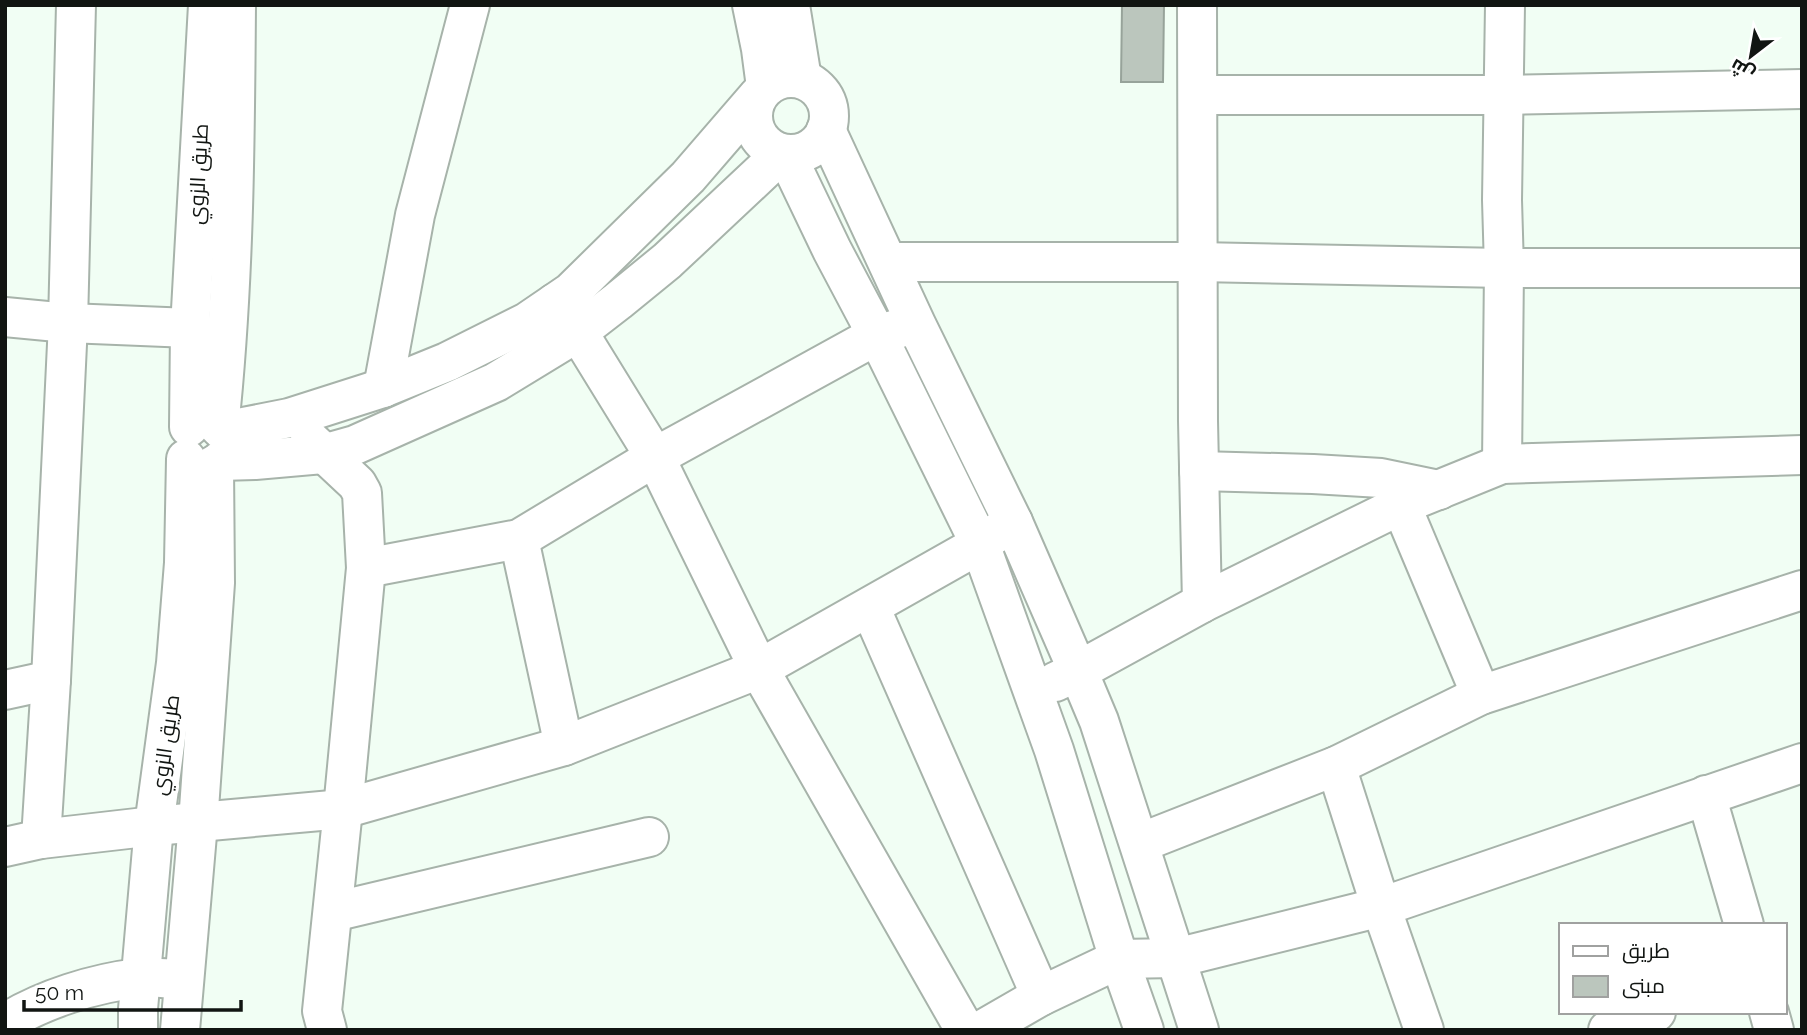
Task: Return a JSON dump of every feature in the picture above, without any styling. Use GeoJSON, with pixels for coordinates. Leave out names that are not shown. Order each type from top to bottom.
{"type":"FeatureCollection","features":[{"type":"Feature","properties":{"kind":"street"},"geometry":{"type":"LineString","coordinates":[[76,5],[68,323],[51,680],[23,843],[154,826],[344,809],[564,746],[759,669],[980,544],[1013,522]]}},
{"type":"Feature","properties":{"kind":"street","name":"طريق الزوي"},"geometry":{"type":"LineString","coordinates":[[180,1030],[215,583],[208,445],[190,328],[208,5]]}},
{"type":"Feature","properties":{"kind":"street","name":"طريق الزوي"},"geometry":{"type":"LineString","coordinates":[[138,1030],[154,826],[176,663],[184,563],[224,378],[235,179],[236,5]]}},
{"type":"Feature","properties":{"kind":"street"},"geometry":{"type":"LineString","coordinates":[[383,388],[415,215],[470,5]]}},
{"type":"Feature","properties":{"kind":"street"},"geometry":{"type":"LineString","coordinates":[[752,5],[761,49],[775,88]]}},
{"type":"Feature","properties":{"kind":"street"},"geometry":{"type":"LineString","coordinates":[[790,5],[775,88],[571,292],[566,318],[655,457],[759,669],[965,1030]]}},
{"type":"Feature","properties":{"kind":"street"},"geometry":{"type":"LineString","coordinates":[[1197,5],[1202,603]]}},
{"type":"Feature","properties":{"kind":"street"},"geometry":{"type":"LineString","coordinates":[[1502,464],[1505,5]]}},
{"type":"Feature","properties":{"kind":"street"},"geometry":{"type":"LineString","coordinates":[[813,85],[828,105],[826,130],[820,141],[810,149],[798,154],[783,154],[764,143],[753,121],[753,108],[775,88],[813,85]]}},
{"type":"Feature","properties":{"kind":"street"},"geometry":{"type":"LineString","coordinates":[[1198,95],[1505,95],[1802,89]]}},
{"type":"Feature","properties":{"kind":"street"},"geometry":{"type":"LineString","coordinates":[[826,130],[916,324],[1013,522],[1099,721],[1199,1030]]}},
{"type":"Feature","properties":{"kind":"street"},"geometry":{"type":"LineString","coordinates":[[208,445],[255,460],[323,454],[355,444],[496,382],[566,318],[667,261],[783,154]]}},
{"type":"Feature","properties":{"kind":"street"},"geometry":{"type":"LineString","coordinates":[[783,154],[877,335],[980,544],[1054,750],[1144,1030]]}},
{"type":"Feature","properties":{"kind":"street"},"geometry":{"type":"LineString","coordinates":[[888,262],[1802,268]]}},
{"type":"Feature","properties":{"kind":"street"},"geometry":{"type":"LineString","coordinates":[[5,317],[68,323],[190,328]]}},
{"type":"Feature","properties":{"kind":"street"},"geometry":{"type":"LineString","coordinates":[[208,445],[383,388],[458,356],[527,322],[566,318]]}},
{"type":"Feature","properties":{"kind":"street"},"geometry":{"type":"LineString","coordinates":[[366,568],[519,539],[655,457],[877,335],[916,324]]}},
{"type":"Feature","properties":{"kind":"street"},"geometry":{"type":"LineString","coordinates":[[289,418],[323,454],[357,484],[362,493],[366,568],[323,1011],[327,1030]]}},
{"type":"Feature","properties":{"kind":"street"},"geometry":{"type":"LineString","coordinates":[[1034,691],[1078,671],[1202,603],[1401,505],[1502,464],[1802,455]]}},
{"type":"Feature","properties":{"kind":"street"},"geometry":{"type":"LineString","coordinates":[[1199,471],[1381,478],[1439,490]]}},
{"type":"Feature","properties":{"kind":"street"},"geometry":{"type":"LineString","coordinates":[[1401,505],[1481,695]]}},
{"type":"Feature","properties":{"kind":"street"},"geometry":{"type":"LineString","coordinates":[[519,539],[564,746]]}},
{"type":"Feature","properties":{"kind":"street"},"geometry":{"type":"LineString","coordinates":[[1140,843],[1336,766],[1481,695],[1802,590]]}},
{"type":"Feature","properties":{"kind":"street"},"geometry":{"type":"LineString","coordinates":[[870,607],[1041,996]]}},
{"type":"Feature","properties":{"kind":"street"},"geometry":{"type":"LineString","coordinates":[[5,690],[51,680]]}},
{"type":"Feature","properties":{"kind":"street"},"geometry":{"type":"LineString","coordinates":[[982,1030],[1041,996],[1119,959],[1175,958],[1381,907],[1802,762]]}},
{"type":"Feature","properties":{"kind":"street"},"geometry":{"type":"LineString","coordinates":[[1336,766],[1424,1030]]}},
{"type":"Feature","properties":{"kind":"street"},"geometry":{"type":"LineString","coordinates":[[1706,795],[1743,923]]}},
{"type":"Feature","properties":{"kind":"street"},"geometry":{"type":"LineString","coordinates":[[333,912],[649,837]]}},
{"type":"Feature","properties":{"kind":"street"},"geometry":{"type":"LineString","coordinates":[[5,1023],[26,1010],[93,986],[142,978],[183,980]]}},
{"type":"Feature","properties":{"kind":"street"},"geometry":{"type":"LineString","coordinates":[[1608,1030],[1651,1014]]}},
{"type":"Feature","properties":{"kind":"building"},"geometry":{"type":"Polygon","coordinates":[[[1122,5],[1164,5],[1163,82],[1121,82],[1122,5]]]}}]}
